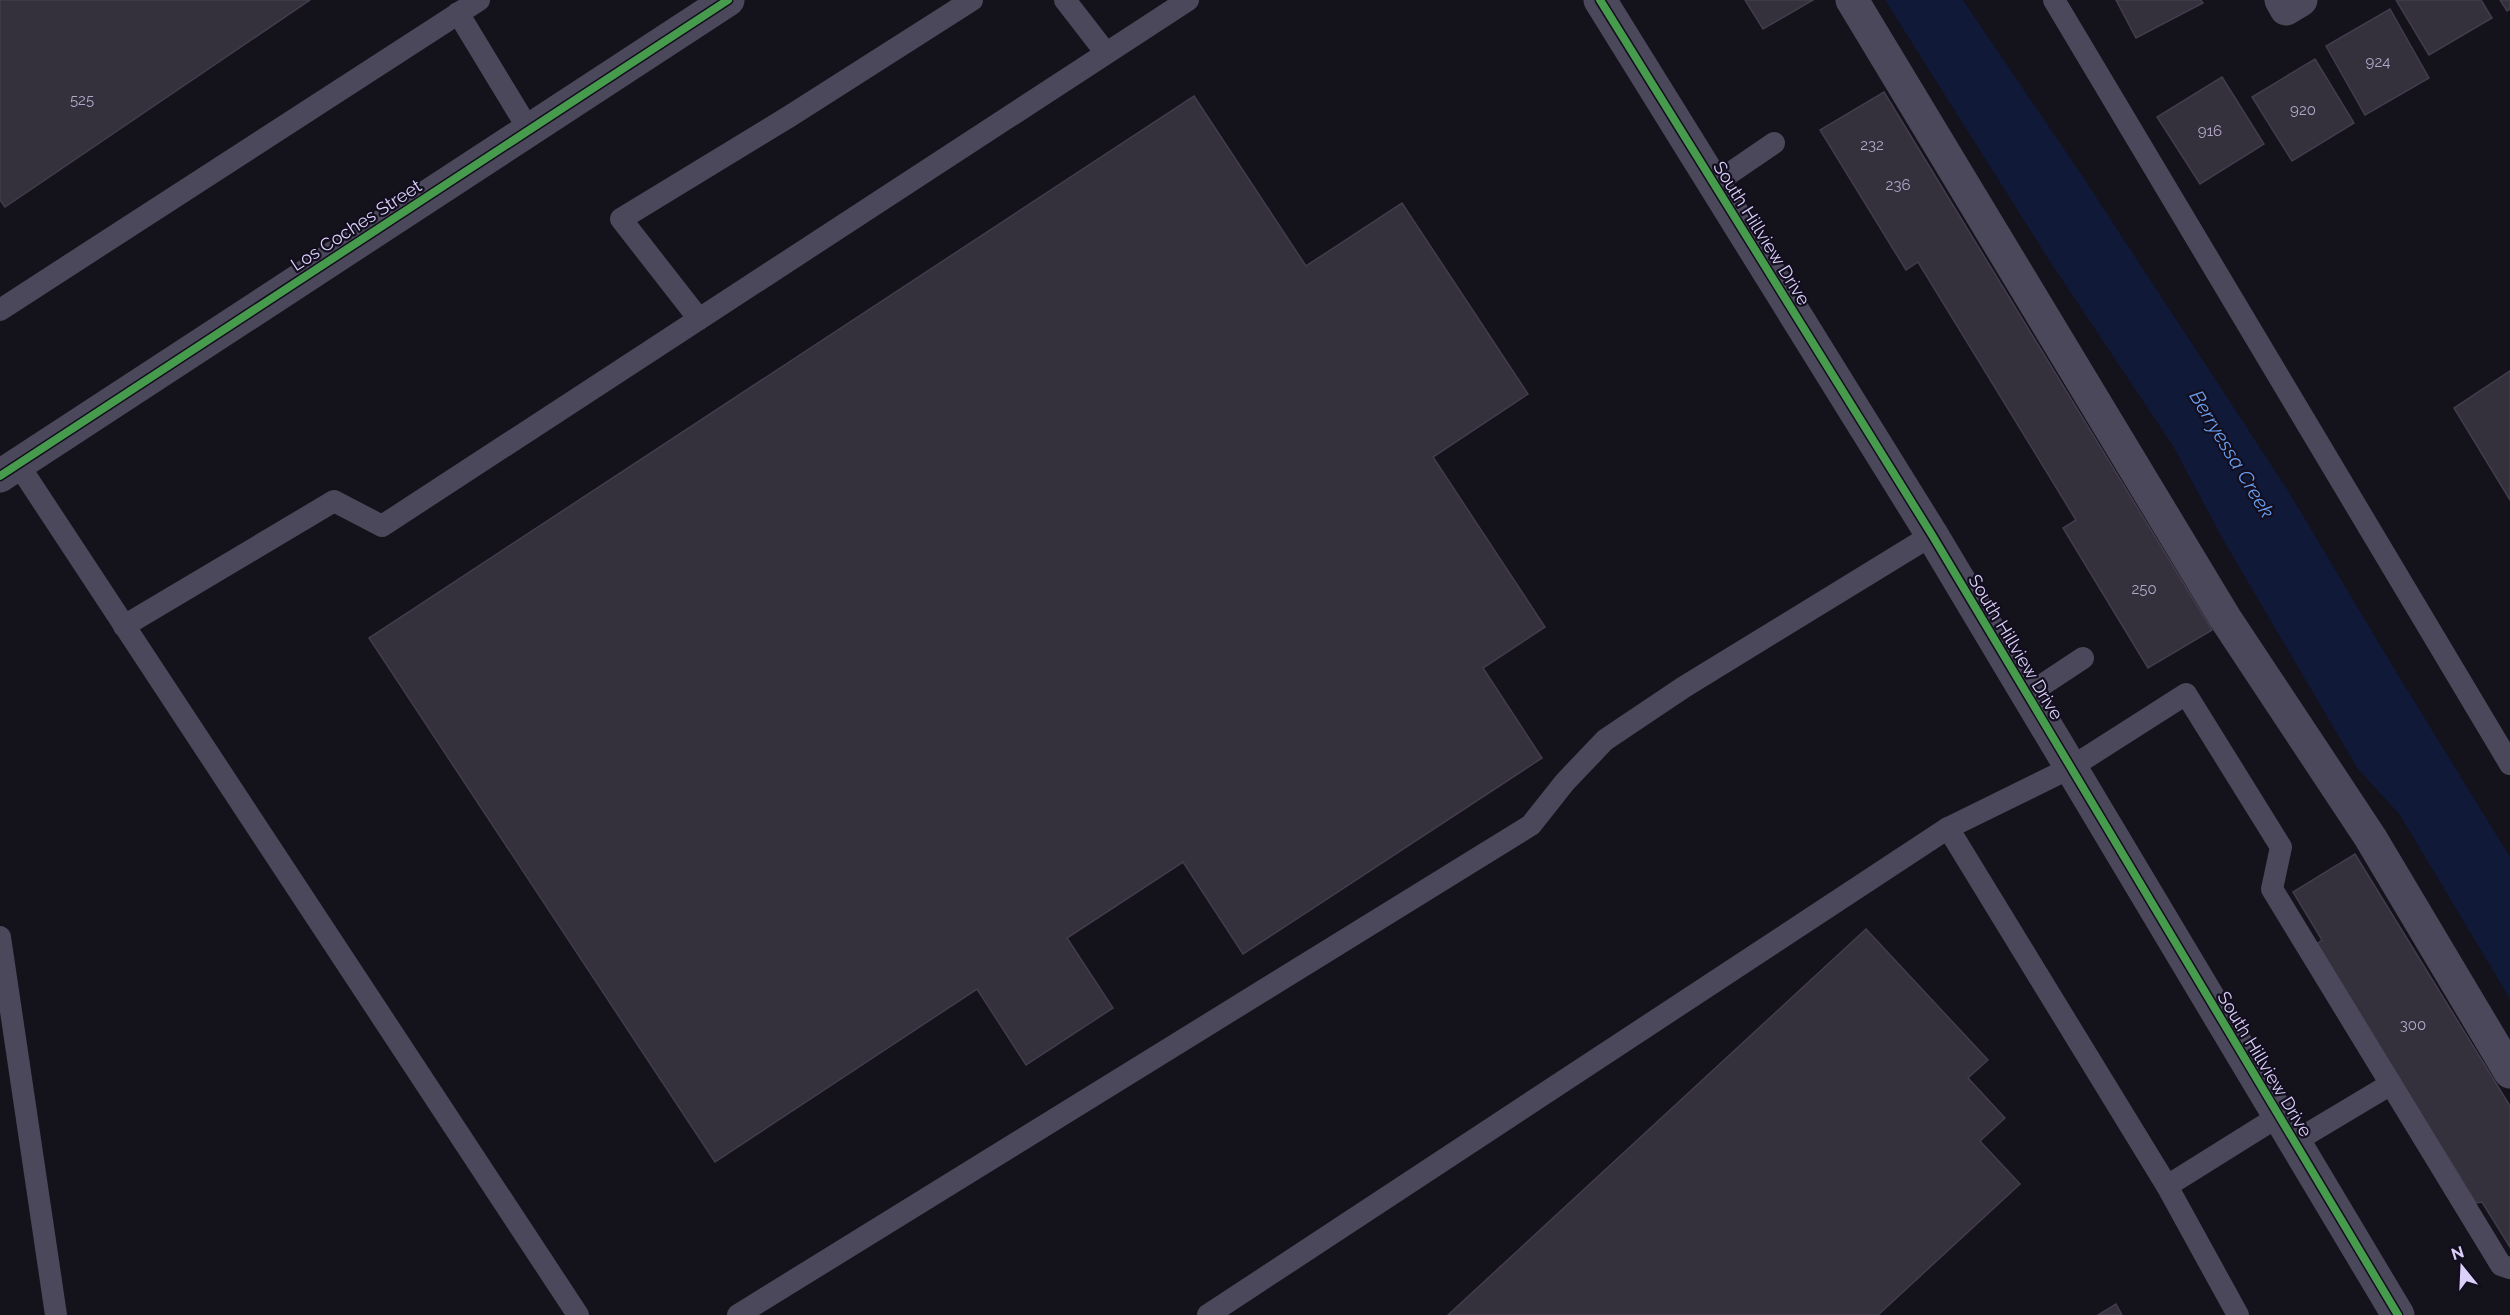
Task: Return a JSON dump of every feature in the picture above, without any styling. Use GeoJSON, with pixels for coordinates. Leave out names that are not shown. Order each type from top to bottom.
{"type":"FeatureCollection","features":[{"type":"Feature","properties":{"kind":"street","name":"Los Coches Street"},"geometry":{"type":"LineString","coordinates":[[9,470],[728,0]]}},
{"type":"Feature","properties":{"kind":"street","name":"South Hillview Drive"},"geometry":{"type":"LineString","coordinates":[[1600,0],[1932,536],[2398,1315]]}},
{"type":"Feature","properties":{"kind":"street"},"geometry":{"type":"LineString","coordinates":[[1852,0],[2225,618],[2370,837],[2510,1072]]}},
{"type":"Feature","properties":{"kind":"street"},"geometry":{"type":"LineString","coordinates":[[2281,0],[2286,9],[2301,0]]}},
{"type":"Feature","properties":{"kind":"lane"},"geometry":{"type":"LineString","coordinates":[[0,309],[479,0]]}},
{"type":"Feature","properties":{"kind":"lane"},"geometry":{"type":"LineString","coordinates":[[699,319],[621,219],[790,116],[972,0]]}},
{"type":"Feature","properties":{"kind":"lane"},"geometry":{"type":"LineString","coordinates":[[1065,0],[1106,53]]}},
{"type":"Feature","properties":{"kind":"lane"},"geometry":{"type":"LineString","coordinates":[[124,626],[334,501],[382,526],[1188,0]]}},
{"type":"Feature","properties":{"kind":"lane"},"geometry":{"type":"LineString","coordinates":[[2054,0],[2510,764]]}},
{"type":"Feature","properties":{"kind":"lane"},"geometry":{"type":"LineString","coordinates":[[458,13],[529,130]]}},
{"type":"Feature","properties":{"kind":"lane"},"geometry":{"type":"LineString","coordinates":[[1714,184],[1774,142]]}},
{"type":"Feature","properties":{"kind":"lane"},"geometry":{"type":"LineString","coordinates":[[9,470],[124,626],[578,1315]]}},
{"type":"Feature","properties":{"kind":"lane"},"geometry":{"type":"LineString","coordinates":[[738,1315],[1532,825],[1565,782],[1605,740],[1684,687],[1932,536]]}},
{"type":"Feature","properties":{"kind":"lane"},"geometry":{"type":"LineString","coordinates":[[2027,695],[2083,658]]}},
{"type":"Feature","properties":{"kind":"lane"},"geometry":{"type":"LineString","coordinates":[[1208,1315],[1948,828],[2070,768],[2186,694],[2281,847],[2272,889],[2501,1265],[2510,1268]]}},
{"type":"Feature","properties":{"kind":"lane"},"geometry":{"type":"LineString","coordinates":[[1948,828],[2167,1186],[2238,1315]]}},
{"type":"Feature","properties":{"kind":"lane"},"geometry":{"type":"LineString","coordinates":[[0,937],[56,1315]]}},
{"type":"Feature","properties":{"kind":"lane"},"geometry":{"type":"LineString","coordinates":[[2167,1186],[2287,1129],[2391,1084]]}},
{"type":"Feature","properties":{"kind":"water","name":"Berryessa Creek"},"geometry":{"type":"Polygon","coordinates":[[[1885,0],[1963,0],[2081,174],[2287,489],[2510,857],[2510,999],[2400,815],[2358,769],[2225,543],[2173,446],[2049,260],[1885,0]]]}},
{"type":"Feature","properties":{"kind":"building"},"geometry":{"type":"Polygon","coordinates":[[[0,0],[310,0],[5,207],[0,200],[0,0]]]}},
{"type":"Feature","properties":{"kind":"building"},"geometry":{"type":"Polygon","coordinates":[[[1745,0],[1813,0],[1763,29],[1745,0]]]}},
{"type":"Feature","properties":{"kind":"building"},"geometry":{"type":"Polygon","coordinates":[[[2116,0],[2201,0],[2203,3],[2136,38],[2116,0]]]}},
{"type":"Feature","properties":{"kind":"building"},"geometry":{"type":"Polygon","coordinates":[[[2396,0],[2481,0],[2492,18],[2429,55],[2396,0]]]}},
{"type":"Feature","properties":{"kind":"building"},"geometry":{"type":"Polygon","coordinates":[[[2500,0],[2510,0],[2510,9],[2507,11],[2500,0]]]}},
{"type":"Feature","properties":{"kind":"building"},"geometry":{"type":"Polygon","coordinates":[[[2390,9],[2429,78],[2365,115],[2326,46],[2390,9]]]}},
{"type":"Feature","properties":{"kind":"building"},"geometry":{"type":"Polygon","coordinates":[[[2315,59],[2354,123],[2292,161],[2252,97],[2315,59]]]}},
{"type":"Feature","properties":{"kind":"building"},"geometry":{"type":"Polygon","coordinates":[[[2222,77],[2264,144],[2200,184],[2157,117],[2222,77]]]}},
{"type":"Feature","properties":{"kind":"building"},"geometry":{"type":"Polygon","coordinates":[[[1884,92],[2212,630],[2148,668],[2063,528],[2076,520],[1918,262],[1906,270],[1820,130],[1884,92]]]}},
{"type":"Feature","properties":{"kind":"building"},"geometry":{"type":"Polygon","coordinates":[[[1194,96],[1306,266],[1402,203],[1528,394],[1433,457],[1545,627],[1483,668],[1542,758],[1243,954],[1183,862],[1067,938],[1113,1008],[1026,1065],[977,989],[715,1162],[369,638],[1194,96]]]}},
{"type":"Feature","properties":{"kind":"building"},"geometry":{"type":"Polygon","coordinates":[[[2510,371],[2510,500],[2454,408],[2510,371]]]}},
{"type":"Feature","properties":{"kind":"building"},"geometry":{"type":"Polygon","coordinates":[[[2355,854],[2510,1106],[2510,1247],[2482,1202],[2476,1203],[2317,944],[2322,940],[2293,892],[2355,854]]]}},
{"type":"Feature","properties":{"kind":"building"},"geometry":{"type":"Polygon","coordinates":[[[1866,929],[1988,1060],[1968,1078],[2005,1118],[1980,1141],[2020,1184],[1878,1315],[1448,1315],[1866,929]]]}},
{"type":"Feature","properties":{"kind":"building"},"geometry":{"type":"Polygon","coordinates":[[[2116,1304],[2122,1315],[2098,1315],[2116,1304]]]}},
{"type":"Feature","properties":{"kind":"cycle path"},"geometry":{"type":"LineString","coordinates":[[0,476],[728,0]]}},
{"type":"Feature","properties":{"kind":"cycle path"},"geometry":{"type":"LineString","coordinates":[[1600,0],[1932,535],[2398,1315]]}}]}
